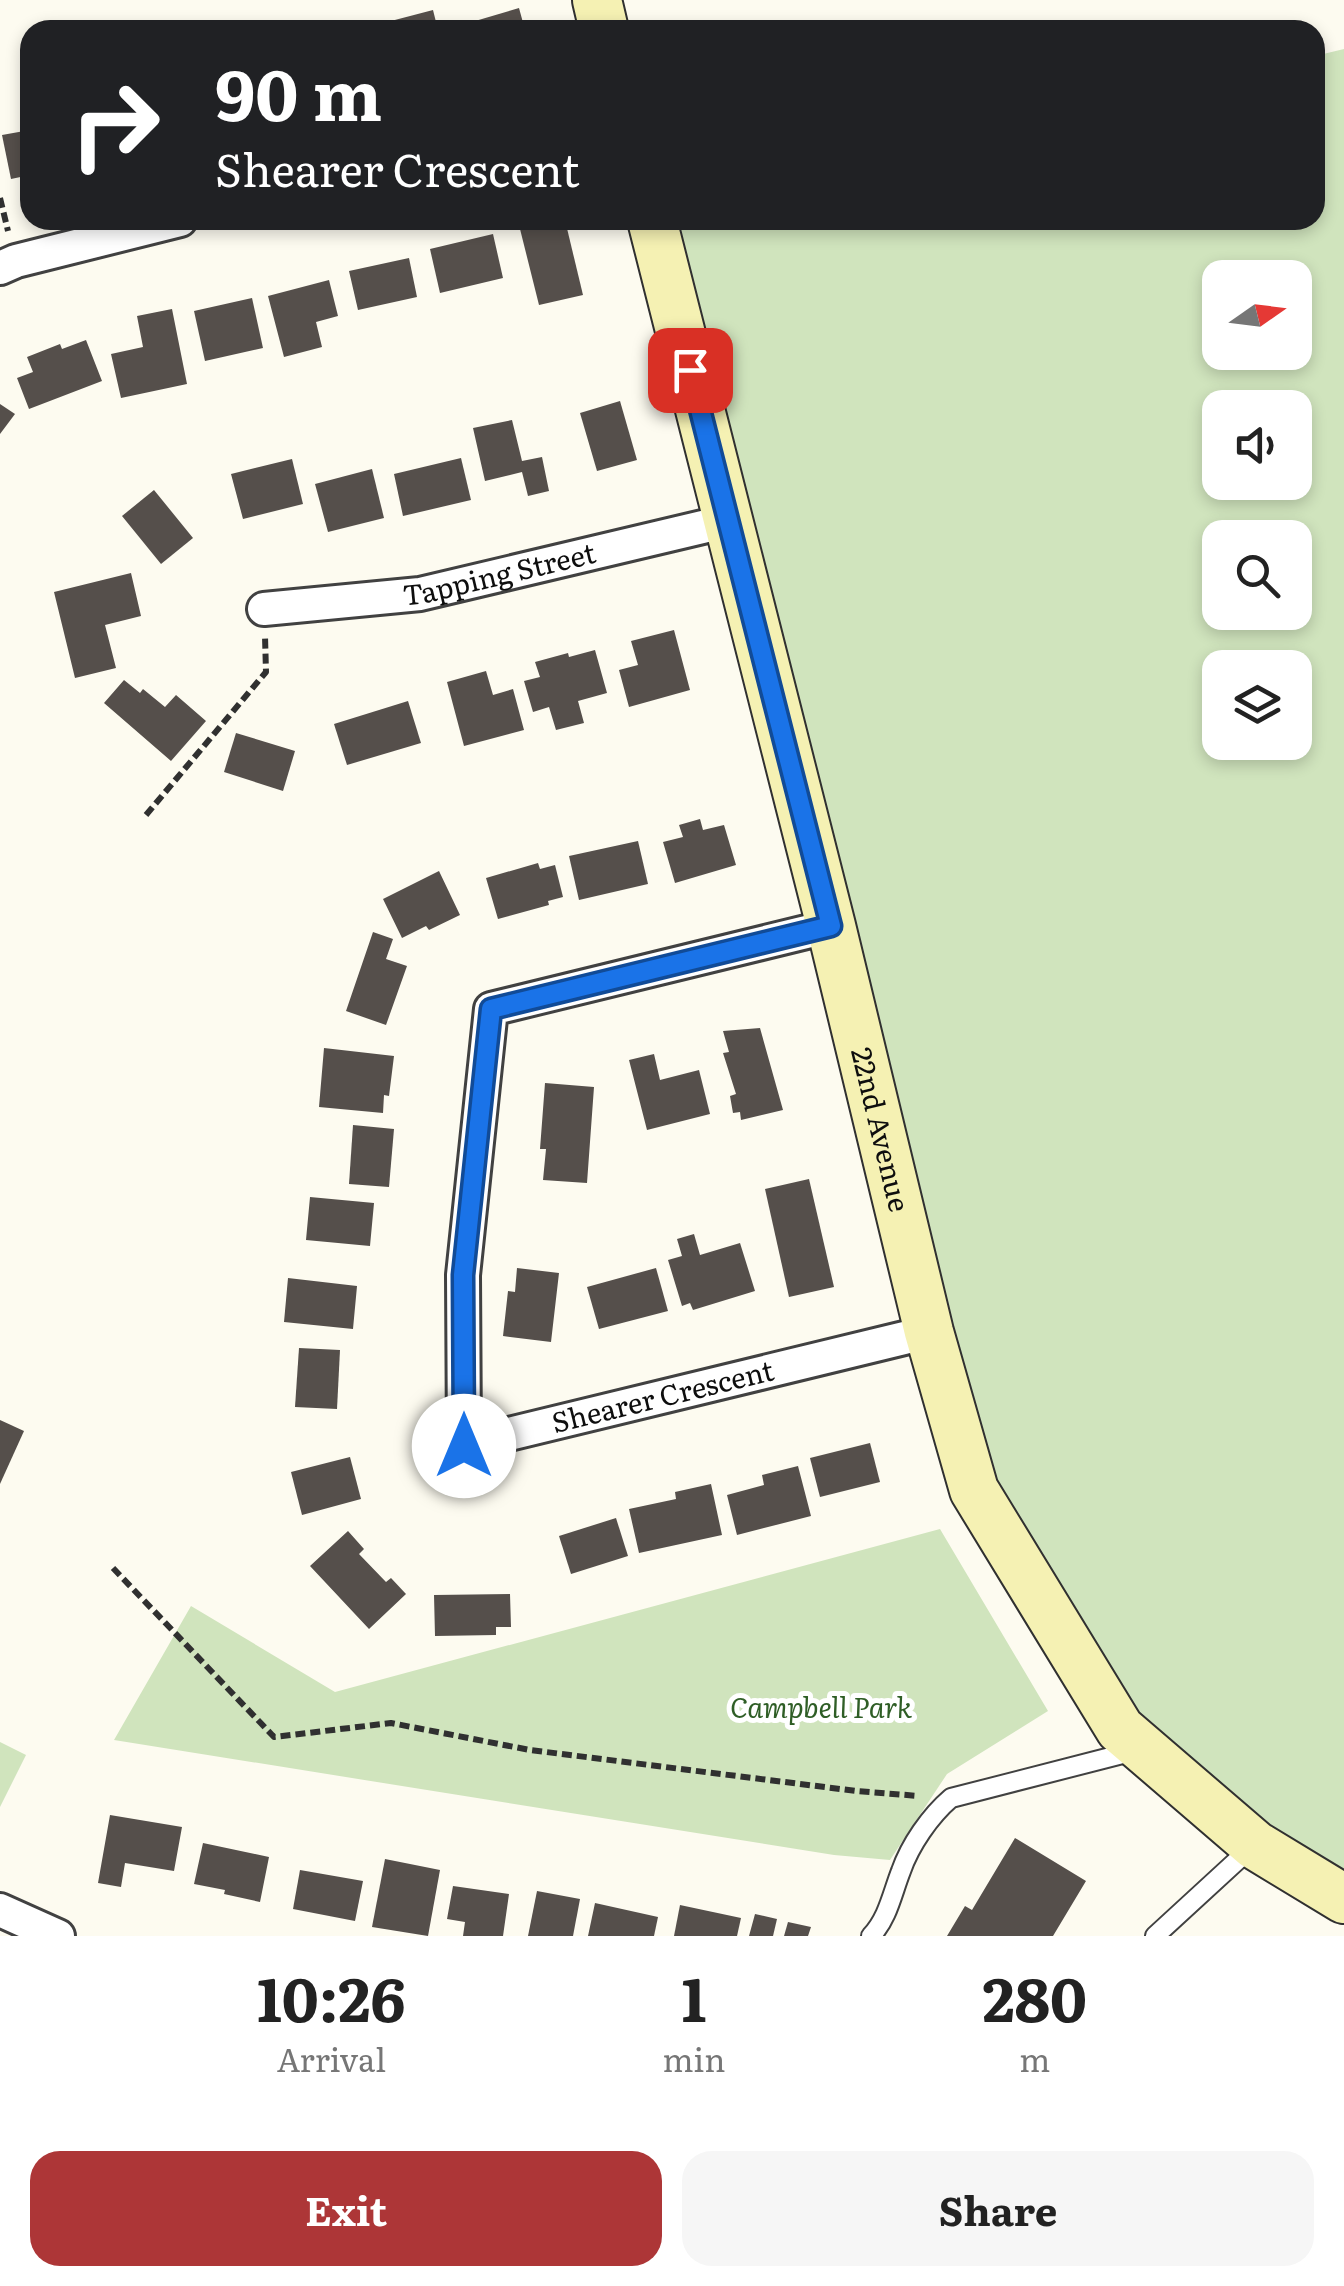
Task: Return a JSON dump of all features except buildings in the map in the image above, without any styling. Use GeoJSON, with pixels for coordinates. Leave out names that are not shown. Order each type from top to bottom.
{"type":"FeatureCollection","features":[{"type":"Feature","properties":{"kind":"street"},"geometry":{"type":"LineString","coordinates":[[0,268],[141,230]]}},
{"type":"Feature","properties":{"kind":"street","name":"22nd Avenue"},"geometry":{"type":"LineString","coordinates":[[655,230],[831,926],[929,1332],[974,1490],[1120,1729],[1254,1845],[1344,1899]]}},
{"type":"Feature","properties":{"kind":"street","name":"Tapping Street"},"geometry":{"type":"LineString","coordinates":[[264,609],[420,594],[728,521]]}},
{"type":"Feature","properties":{"kind":"street","name":"Shearer Crescent"},"geometry":{"type":"LineString","coordinates":[[831,926],[491,1009],[463,1275],[464,1446],[929,1332]]}},
{"type":"Feature","properties":{"kind":"street"},"geometry":{"type":"LineString","coordinates":[[0,1910],[58,1936]]}},
{"type":"Feature","properties":{"kind":"lane"},"geometry":{"type":"LineString","coordinates":[[871,1936],[882,1924],[902,1865],[931,1818],[950,1798],[1143,1749]]}},
{"type":"Feature","properties":{"kind":"lane"},"geometry":{"type":"LineString","coordinates":[[1155,1936],[1254,1845]]}},
{"type":"Feature","properties":{"kind":"path"},"geometry":{"type":"LineString","coordinates":[[146,815],[266,672],[264,609]]}},
{"type":"Feature","properties":{"kind":"path"},"geometry":{"type":"LineString","coordinates":[[113,1568],[274,1736],[391,1724],[530,1750],[856,1791],[950,1798]]}},
{"type":"Feature","properties":{"kind":"green space"},"geometry":{"type":"Polygon","coordinates":[[[1344,49],[1344,1893],[1192,1803],[1001,1543],[657,230],[1325,230],[1325,54],[1344,49]]]}},
{"type":"Feature","properties":{"kind":"green space","name":"Campbell Park"},"geometry":{"type":"Polygon","coordinates":[[[940,1529],[1048,1711],[947,1774],[890,1860],[834,1855],[114,1740],[191,1606],[335,1692],[940,1529]]]}},
{"type":"Feature","properties":{"kind":"green space"},"geometry":{"type":"Polygon","coordinates":[[[0,1742],[26,1755],[0,1807],[0,1742]]]}},
{"type":"Feature","properties":{"kind":"route"},"geometry":{"type":"LineString","coordinates":[[464,1446],[463,1275],[491,1009],[831,926],[690,370]]}}]}
